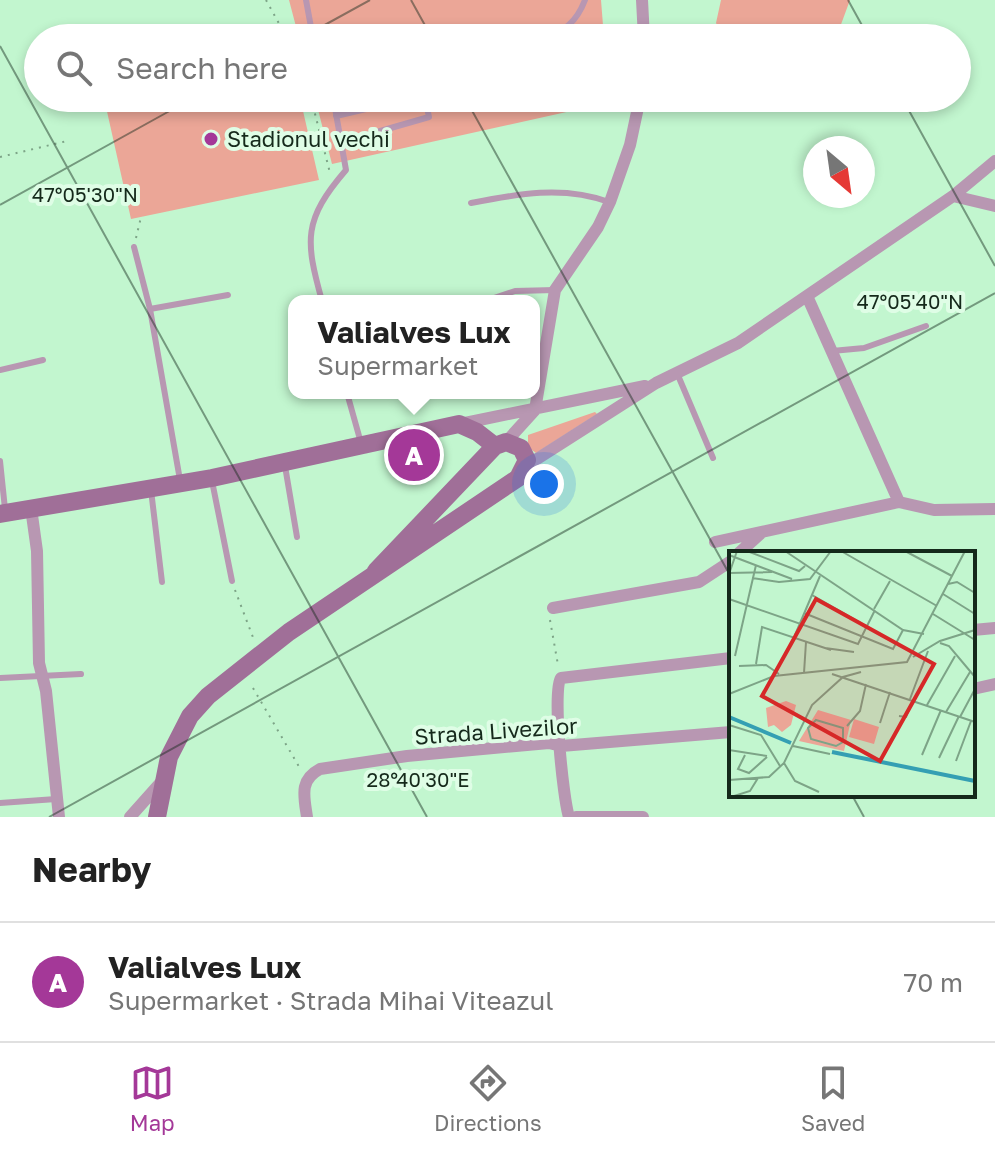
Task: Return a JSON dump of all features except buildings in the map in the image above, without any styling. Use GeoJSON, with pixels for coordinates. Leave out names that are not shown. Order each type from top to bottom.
{"type":"FeatureCollection","features":[{"type":"Feature","properties":{"kind":"street"},"geometry":{"type":"LineString","coordinates":[[642,0],[643,24]]}},
{"type":"Feature","properties":{"kind":"street"},"geometry":{"type":"LineString","coordinates":[[540,380],[555,290],[598,227],[610,202],[630,145],[637,112]]}},
{"type":"Feature","properties":{"kind":"street"},"geometry":{"type":"LineString","coordinates":[[157,817],[169,757],[190,716],[220,685],[259,653],[509,481],[518,478],[526,466],[656,383],[738,343],[953,196],[995,161]]}},
{"type":"Feature","properties":{"kind":"street"},"geometry":{"type":"LineString","coordinates":[[953,196],[995,206]]}},
{"type":"Feature","properties":{"kind":"street"},"geometry":{"type":"LineString","coordinates":[[807,296],[899,502]]}},
{"type":"Feature","properties":{"kind":"street"},"geometry":{"type":"LineString","coordinates":[[3,513],[212,478],[656,383]]}},
{"type":"Feature","properties":{"kind":"street"},"geometry":{"type":"LineString","coordinates":[[376,571],[535,410],[537,399]]}},
{"type":"Feature","properties":{"kind":"street"},"geometry":{"type":"LineString","coordinates":[[459,424],[477,432],[496,449],[521,448],[527,460],[526,466]]}},
{"type":"Feature","properties":{"kind":"street"},"geometry":{"type":"LineString","coordinates":[[496,449],[493,475],[509,481]]}},
{"type":"Feature","properties":{"kind":"street"},"geometry":{"type":"LineString","coordinates":[[715,542],[899,502],[934,510],[995,509]]}},
{"type":"Feature","properties":{"kind":"street"},"geometry":{"type":"LineString","coordinates":[[31,508],[37,551],[37,645],[59,817]]}},
{"type":"Feature","properties":{"kind":"street"},"geometry":{"type":"LineString","coordinates":[[741,551],[763,532]]}},
{"type":"Feature","properties":{"kind":"street"},"geometry":{"type":"LineString","coordinates":[[553,608],[699,582],[729,562]]}},
{"type":"Feature","properties":{"kind":"street"},"geometry":{"type":"LineString","coordinates":[[975,630],[995,628]]}},
{"type":"Feature","properties":{"kind":"street"},"geometry":{"type":"LineString","coordinates":[[569,817],[563,796],[557,691],[561,678],[729,658]]}},
{"type":"Feature","properties":{"kind":"street"},"geometry":{"type":"LineString","coordinates":[[975,689],[995,684]]}},
{"type":"Feature","properties":{"kind":"street","name":"Strada Livezilor"},"geometry":{"type":"LineString","coordinates":[[309,775],[320,769],[407,756],[549,743],[561,746],[729,732]]}},
{"type":"Feature","properties":{"kind":"street"},"geometry":{"type":"LineString","coordinates":[[307,817],[304,784],[309,775]]}},
{"type":"Feature","properties":{"kind":"street"},"geometry":{"type":"LineString","coordinates":[[130,817],[163,780]]}},
{"type":"Feature","properties":{"kind":"street"},"geometry":{"type":"LineString","coordinates":[[576,817],[643,817]]}},
{"type":"Feature","properties":{"kind":"lane"},"geometry":{"type":"LineString","coordinates":[[306,0],[310,24]]}},
{"type":"Feature","properties":{"kind":"lane"},"geometry":{"type":"LineString","coordinates":[[569,24],[581,11],[585,0]]}},
{"type":"Feature","properties":{"kind":"lane"},"geometry":{"type":"LineString","coordinates":[[321,295],[308,236],[320,203],[346,170],[336,112]]}},
{"type":"Feature","properties":{"kind":"lane"},"geometry":{"type":"LineString","coordinates":[[336,116],[353,112]]}},
{"type":"Feature","properties":{"kind":"lane"},"geometry":{"type":"LineString","coordinates":[[342,142],[429,117],[428,112]]}},
{"type":"Feature","properties":{"kind":"lane"},"geometry":{"type":"LineString","coordinates":[[471,203],[547,192],[571,193],[610,202]]}},
{"type":"Feature","properties":{"kind":"lane"},"geometry":{"type":"LineString","coordinates":[[134,247],[150,309],[181,483]]}},
{"type":"Feature","properties":{"kind":"lane"},"geometry":{"type":"LineString","coordinates":[[503,295],[515,291],[555,290]]}},
{"type":"Feature","properties":{"kind":"lane"},"geometry":{"type":"LineString","coordinates":[[150,309],[228,295]]}},
{"type":"Feature","properties":{"kind":"lane"},"geometry":{"type":"LineString","coordinates":[[832,351],[864,348],[926,326]]}},
{"type":"Feature","properties":{"kind":"lane"},"geometry":{"type":"LineString","coordinates":[[0,370],[43,360]]}},
{"type":"Feature","properties":{"kind":"lane"},"geometry":{"type":"LineString","coordinates":[[677,373],[713,458]]}},
{"type":"Feature","properties":{"kind":"lane"},"geometry":{"type":"LineString","coordinates":[[349,399],[362,447]]}},
{"type":"Feature","properties":{"kind":"lane"},"geometry":{"type":"LineString","coordinates":[[0,461],[3,513]]}},
{"type":"Feature","properties":{"kind":"lane"},"geometry":{"type":"LineString","coordinates":[[284,463],[297,537]]}},
{"type":"Feature","properties":{"kind":"lane"},"geometry":{"type":"LineString","coordinates":[[212,478],[232,581]]}},
{"type":"Feature","properties":{"kind":"lane"},"geometry":{"type":"LineString","coordinates":[[151,489],[162,582]]}},
{"type":"Feature","properties":{"kind":"lane"},"geometry":{"type":"LineString","coordinates":[[0,678],[81,674]]}},
{"type":"Feature","properties":{"kind":"lane"},"geometry":{"type":"LineString","coordinates":[[0,803],[57,799]]}},
{"type":"Feature","properties":{"kind":"path"},"geometry":{"type":"LineString","coordinates":[[266,0],[279,24]]}},
{"type":"Feature","properties":{"kind":"path"},"geometry":{"type":"LineString","coordinates":[[315,112],[333,185]]}},
{"type":"Feature","properties":{"kind":"path"},"geometry":{"type":"LineString","coordinates":[[0,157],[67,141]]}},
{"type":"Feature","properties":{"kind":"path"},"geometry":{"type":"LineString","coordinates":[[134,247],[141,217]]}},
{"type":"Feature","properties":{"kind":"path"},"geometry":{"type":"LineString","coordinates":[[232,581],[259,653]]}},
{"type":"Feature","properties":{"kind":"path"},"geometry":{"type":"LineString","coordinates":[[553,608],[550,620],[561,678]]}},
{"type":"Feature","properties":{"kind":"path"},"geometry":{"type":"LineString","coordinates":[[253,688],[301,770],[309,775]]}},
{"type":"Feature","properties":{"kind":"shaded area"},"geometry":{"type":"Polygon","coordinates":[[[289,0],[601,0],[603,24],[295,24],[289,0]]]}},
{"type":"Feature","properties":{"kind":"shaded area"},"geometry":{"type":"Polygon","coordinates":[[[721,0],[850,0],[841,24],[716,23],[721,0]]]}},
{"type":"Feature","properties":{"kind":"shaded area","name":"Stadionul vechi"},"geometry":{"type":"Polygon","coordinates":[[[107,112],[303,112],[319,180],[131,219],[107,112]]]}},
{"type":"Feature","properties":{"kind":"shaded area"},"geometry":{"type":"Polygon","coordinates":[[[319,112],[566,112],[332,164],[319,112]]]}},
{"type":"Feature","properties":{"kind":"shaded area"},"geometry":{"type":"Polygon","coordinates":[[[595,412],[597,414],[536,453],[528,447],[528,435],[595,412]]]}},
{"type":"Feature","properties":{"kind":"place","name":"Stadionul vechi"},"geometry":{"type":"Point","coordinates":[211,139]}},
{"type":"Feature","properties":{"kind":"place","name":"Valialves Lux"},"geometry":{"type":"Point","coordinates":[414,455]}}]}
